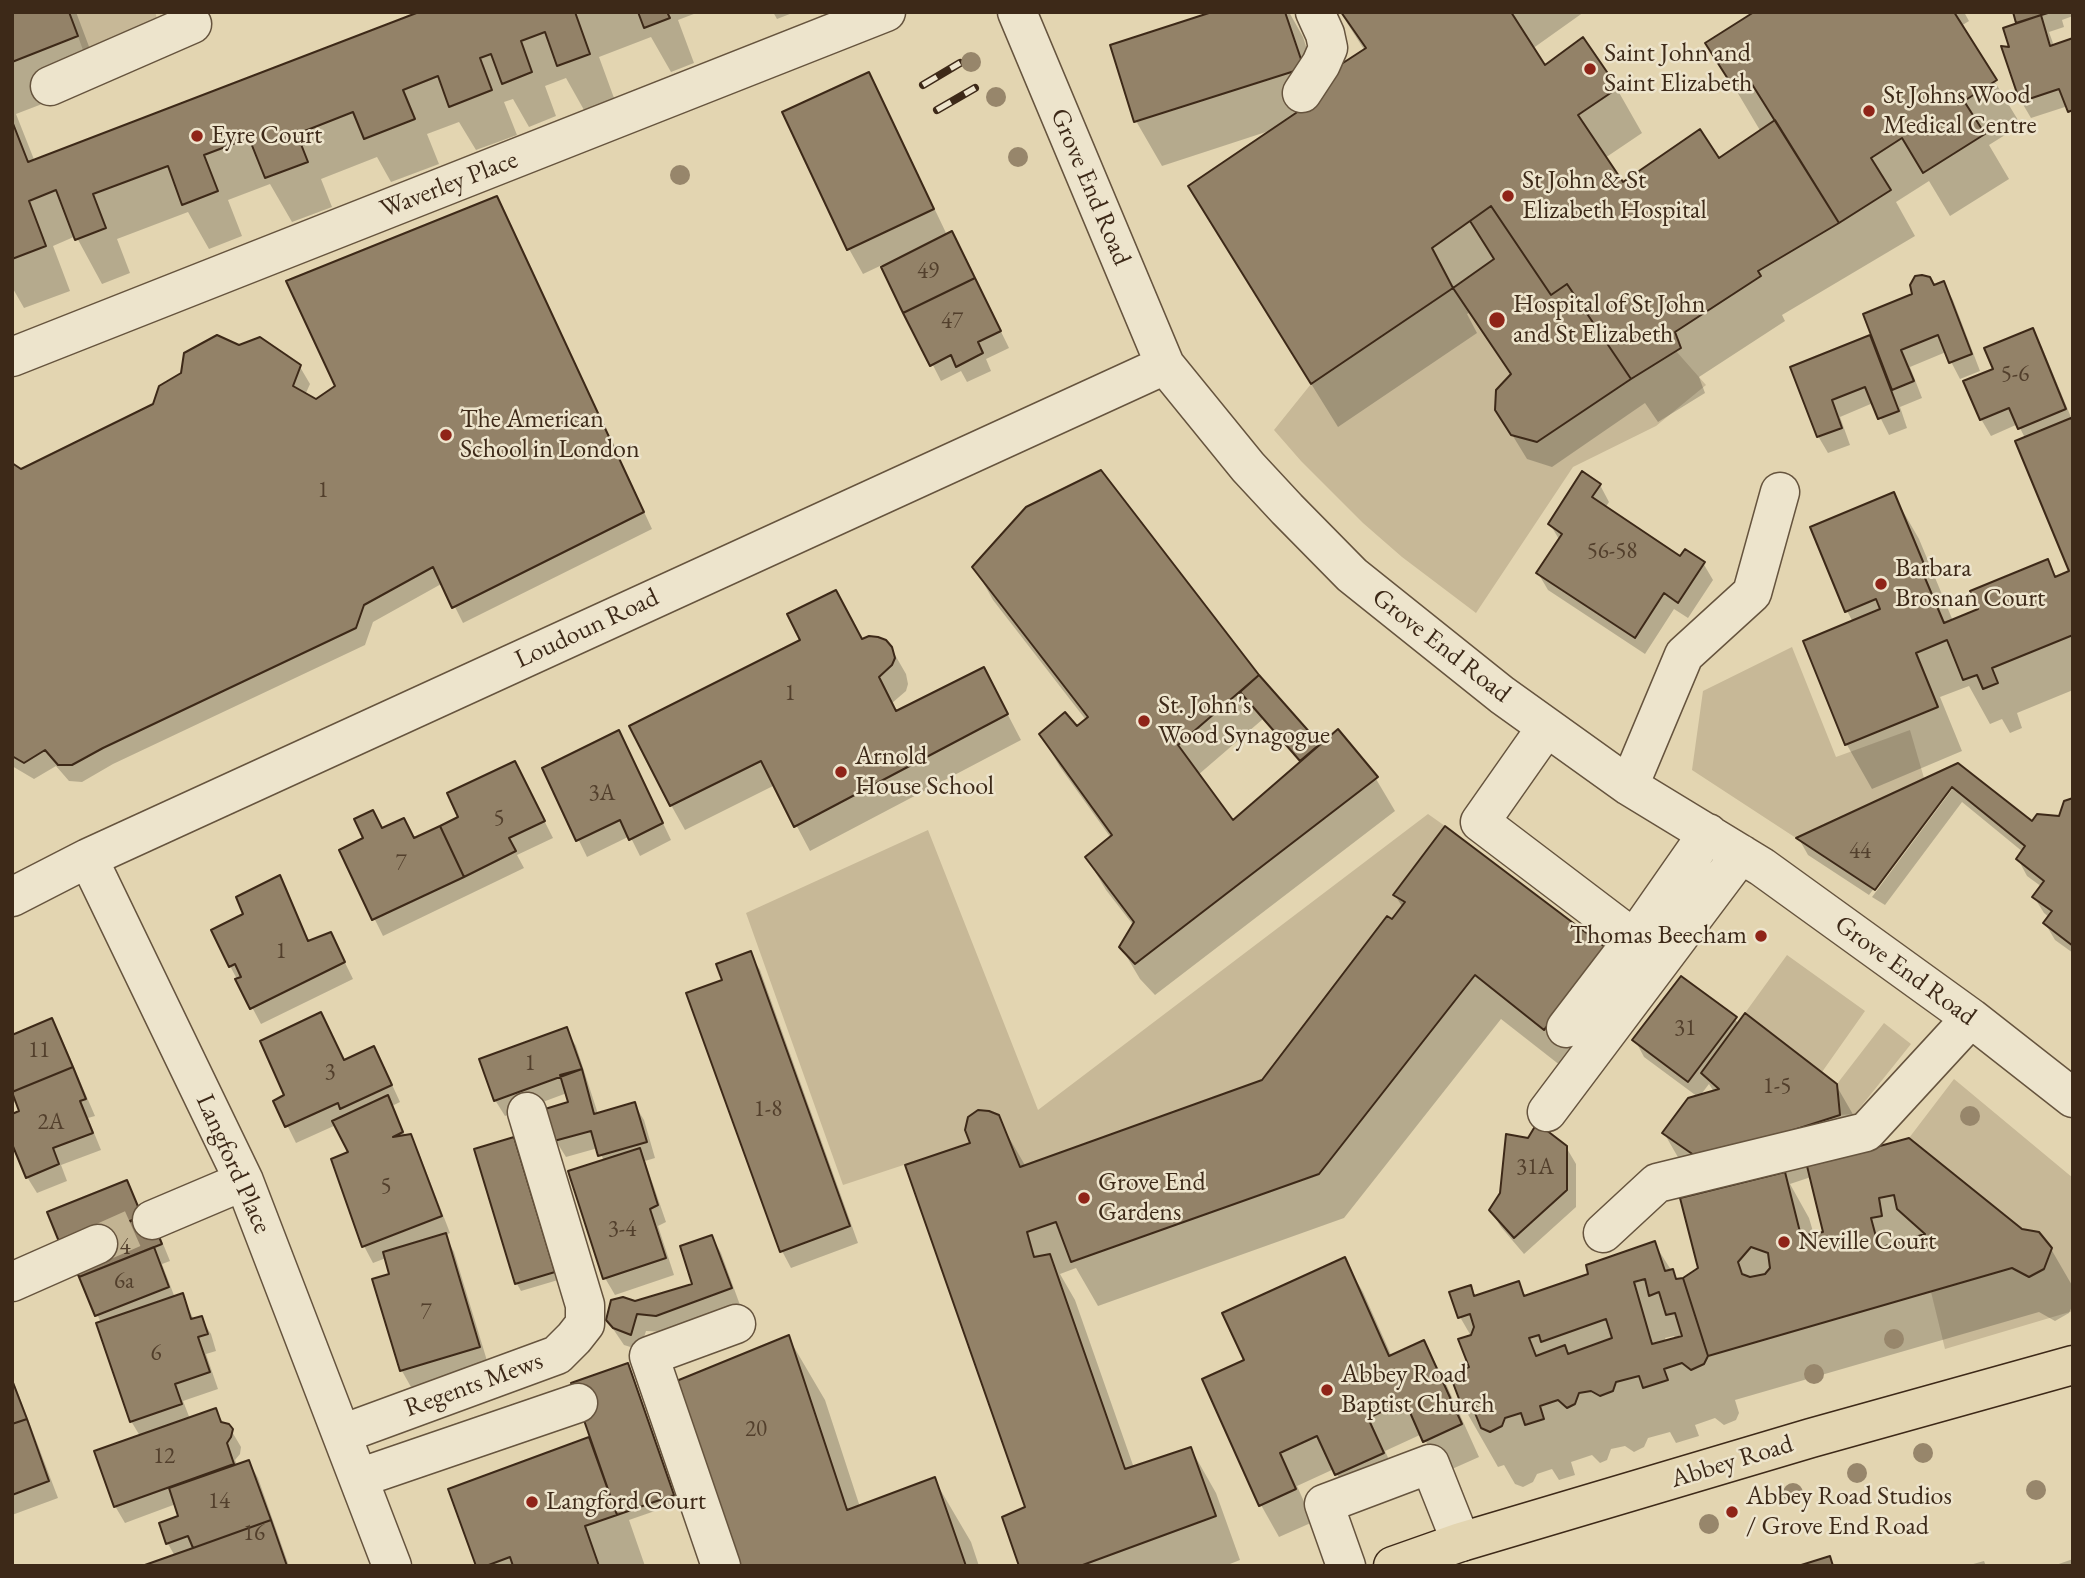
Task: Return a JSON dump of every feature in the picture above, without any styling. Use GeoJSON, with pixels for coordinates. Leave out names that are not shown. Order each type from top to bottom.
{"type":"FeatureCollection","features":[{"type":"Feature","properties":{"kind":"main road","name":"Abbey Road"},"geometry":{"type":"LineString","coordinates":[[1392,1566],[1472,1549],[1837,1431],[2073,1365]]}},
{"type":"Feature","properties":{"kind":"street","name":"Waverley Place"},"geometry":{"type":"LineString","coordinates":[[12,357],[886,12]]}},
{"type":"Feature","properties":{"kind":"street","name":"Grove End Road"},"geometry":{"type":"LineString","coordinates":[[1017,12],[1165,365],[1248,467],[1352,575],[1546,727],[1629,786],[1762,867],[1971,1018],[2073,1098]]}},
{"type":"Feature","properties":{"kind":"street"},"geometry":{"type":"LineString","coordinates":[[1302,93],[1328,48],[1315,12]]}},
{"type":"Feature","properties":{"kind":"street"},"geometry":{"type":"LineString","coordinates":[[50,86],[201,16]]}},
{"type":"Feature","properties":{"kind":"street","name":"Loudoun Road"},"geometry":{"type":"LineString","coordinates":[[12,897],[88,858],[1165,365]]}},
{"type":"Feature","properties":{"kind":"street"},"geometry":{"type":"LineString","coordinates":[[1629,786],[1684,655],[1752,593],[1780,492]]}},
{"type":"Feature","properties":{"kind":"street"},"geometry":{"type":"LineString","coordinates":[[1546,727],[1480,822],[1634,939]]}},
{"type":"Feature","properties":{"kind":"street"},"geometry":{"type":"LineString","coordinates":[[1566,1028],[1634,939],[1708,834]]}},
{"type":"Feature","properties":{"kind":"street"},"geometry":{"type":"LineString","coordinates":[[1547,1112],[1741,854]]}},
{"type":"Feature","properties":{"kind":"street","name":"Langford Place"},"geometry":{"type":"LineString","coordinates":[[88,858],[244,1181],[392,1566]]}},
{"type":"Feature","properties":{"kind":"street"},"geometry":{"type":"LineString","coordinates":[[1603,1233],[1657,1183],[1866,1132],[1971,1018]]}},
{"type":"Feature","properties":{"kind":"street","name":"Regents Mews"},"geometry":{"type":"LineString","coordinates":[[342,1434],[556,1355],[584,1324],[585,1305],[527,1112]]}},
{"type":"Feature","properties":{"kind":"street"},"geometry":{"type":"LineString","coordinates":[[152,1220],[244,1181]]}},
{"type":"Feature","properties":{"kind":"street"},"geometry":{"type":"LineString","coordinates":[[12,1282],[98,1244]]}},
{"type":"Feature","properties":{"kind":"street"},"geometry":{"type":"LineString","coordinates":[[721,1566],[649,1356],[736,1324]]}},
{"type":"Feature","properties":{"kind":"street"},"geometry":{"type":"LineString","coordinates":[[359,1478],[578,1403]]}},
{"type":"Feature","properties":{"kind":"street"},"geometry":{"type":"LineString","coordinates":[[1346,1566],[1309,1509],[1430,1464],[1472,1549]]}},
{"type":"Feature","properties":{"kind":"shaded area"},"geometry":{"type":"Polygon","coordinates":[[[69,12],[155,12],[158,21],[83,50],[69,12]]]}},
{"type":"Feature","properties":{"kind":"shaded area"},"geometry":{"type":"Polygon","coordinates":[[[1453,288],[1511,374],[1496,390],[1495,410],[1511,435],[1538,442],[1676,351],[1706,385],[1656,426],[1573,467],[1476,613],[1402,557],[1363,523],[1274,430],[1311,384],[1453,288]]]}},
{"type":"Feature","properties":{"kind":"shaded area"},"geometry":{"type":"Polygon","coordinates":[[[1792,647],[1836,757],[1910,730],[1924,778],[1796,838],[1692,770],[1703,691],[1792,647]]]}},
{"type":"Feature","properties":{"kind":"shaded area"},"geometry":{"type":"Polygon","coordinates":[[[1428,814],[1445,826],[1393,894],[1405,902],[1392,919],[1387,917],[1262,1080],[1020,1167],[999,1115],[978,1110],[968,1117],[965,1130],[970,1143],[843,1185],[746,913],[928,830],[1038,1110],[1428,814]]]}},
{"type":"Feature","properties":{"kind":"shaded area"},"geometry":{"type":"Polygon","coordinates":[[[1787,955],[1865,1011],[1822,1072],[1745,1013],[1787,955]]]}},
{"type":"Feature","properties":{"kind":"shaded area"},"geometry":{"type":"Polygon","coordinates":[[[1884,1023],[1911,1044],[1855,1114],[1840,1115],[1837,1084],[1884,1023]]]}},
{"type":"Feature","properties":{"kind":"shaded area"},"geometry":{"type":"Polygon","coordinates":[[[1954,1079],[2073,1178],[2073,1311],[1945,1349],[1931,1292],[2012,1268],[2029,1277],[2044,1269],[2052,1248],[2039,1232],[2022,1229],[1909,1138],[1954,1079]]]}},
{"type":"Feature","properties":{"kind":"building"},"geometry":{"type":"Polygon","coordinates":[[[12,12],[69,12],[78,36],[12,62],[12,12]]]}},
{"type":"Feature","properties":{"kind":"building","name":"Eyre Court"},"geometry":{"type":"Polygon","coordinates":[[[419,12],[575,12],[590,54],[557,66],[545,32],[521,41],[532,72],[502,84],[491,54],[480,58],[492,90],[449,107],[438,76],[403,90],[415,119],[364,139],[353,112],[297,134],[308,162],[265,178],[249,138],[204,155],[218,191],[182,205],[168,166],[93,194],[106,228],[75,240],[56,190],[29,201],[46,246],[12,259],[12,121],[28,162],[419,12]]]}},
{"type":"Feature","properties":{"kind":"building"},"geometry":{"type":"Polygon","coordinates":[[[638,12],[667,12],[670,18],[644,28],[638,12]]]}},
{"type":"Feature","properties":{"kind":"building"},"geometry":{"type":"Polygon","coordinates":[[[1212,12],[1285,12],[1304,68],[1134,122],[1110,45],[1212,12]]]}},
{"type":"Feature","properties":{"kind":"building","name":"St John & St Elizabeth Hospital"},"geometry":{"type":"Polygon","coordinates":[[[1341,12],[1511,12],[1545,65],[1583,37],[1618,88],[1578,115],[1623,182],[1700,129],[1719,158],[1775,120],[1839,223],[1758,271],[1761,276],[1675,332],[1681,348],[1631,379],[1567,284],[1551,295],[1491,206],[1432,248],[1453,288],[1311,384],[1188,186],[1321,96],[1326,74],[1366,48],[1341,12]]]}},
{"type":"Feature","properties":{"kind":"building","name":"St Johns Wood Medical Centre"},"geometry":{"type":"Polygon","coordinates":[[[1754,12],[1954,12],[1997,80],[1964,101],[1985,134],[1923,173],[1902,138],[1871,158],[1891,190],[1839,223],[1750,81],[1735,90],[1705,43],[1754,12]]]}},
{"type":"Feature","properties":{"kind":"building"},"geometry":{"type":"Polygon","coordinates":[[[2013,12],[2051,12],[2016,23],[2013,12]]]}},
{"type":"Feature","properties":{"kind":"building"},"geometry":{"type":"Polygon","coordinates":[[[2041,15],[2050,46],[2073,38],[2073,110],[2068,112],[2059,89],[2020,102],[2001,46],[2009,47],[2003,28],[2041,15]]]}},
{"type":"Feature","properties":{"kind":"building"},"geometry":{"type":"Polygon","coordinates":[[[869,72],[934,209],[847,250],[782,112],[869,72]]]}},
{"type":"Feature","properties":{"kind":"building"},"geometry":{"type":"Polygon","coordinates":[[[497,196],[644,512],[452,608],[433,567],[364,605],[356,628],[72,765],[58,765],[45,750],[24,763],[12,756],[12,463],[21,469],[153,404],[159,386],[181,373],[184,353],[217,335],[239,345],[260,337],[301,365],[293,386],[316,399],[335,386],[286,281],[497,196]]]}},
{"type":"Feature","properties":{"kind":"building"},"geometry":{"type":"Polygon","coordinates":[[[1491,206],[1551,295],[1567,284],[1631,379],[1537,442],[1511,435],[1495,410],[1496,390],[1511,374],[1453,288],[1494,259],[1470,221],[1491,206]]]}},
{"type":"Feature","properties":{"kind":"building"},"geometry":{"type":"Polygon","coordinates":[[[952,231],[975,278],[903,313],[881,267],[952,231]]]}},
{"type":"Feature","properties":{"kind":"building"},"geometry":{"type":"Polygon","coordinates":[[[1915,276],[1930,277],[1934,285],[1944,281],[1972,354],[1949,363],[1938,335],[1901,350],[1914,381],[1892,390],[1863,314],[1912,294],[1910,285],[1915,276]]]}},
{"type":"Feature","properties":{"kind":"building"},"geometry":{"type":"Polygon","coordinates":[[[975,278],[1001,331],[978,342],[983,353],[956,367],[951,355],[930,366],[903,313],[975,278]]]}},
{"type":"Feature","properties":{"kind":"building"},"geometry":{"type":"Polygon","coordinates":[[[2033,328],[2066,409],[2018,429],[2009,408],[1980,420],[1963,381],[1993,369],[1984,348],[2033,328]]]}},
{"type":"Feature","properties":{"kind":"building"},"geometry":{"type":"Polygon","coordinates":[[[1870,335],[1899,411],[1878,419],[1865,387],[1832,400],[1842,428],[1817,437],[1790,367],[1870,335]]]}},
{"type":"Feature","properties":{"kind":"building","name":"Barbara Brosnan Court"},"geometry":{"type":"Polygon","coordinates":[[[2071,418],[2073,635],[1992,668],[1998,683],[1983,689],[1977,675],[1963,680],[1947,640],[1916,653],[1938,707],[1845,745],[1803,641],[1880,609],[1876,599],[1845,612],[1810,527],[1894,492],[1929,576],[1925,578],[1944,623],[1978,609],[1970,591],[2048,559],[2055,577],[2069,571],[2015,441],[2071,418]]]}},
{"type":"Feature","properties":{"kind":"building","name":"St. John's Wood Synagogue"},"geometry":{"type":"Polygon","coordinates":[[[1101,470],[1259,675],[1178,745],[1233,820],[1338,729],[1378,777],[1135,964],[1119,947],[1134,922],[1085,857],[1112,835],[1039,734],[1065,712],[1077,726],[1088,717],[972,567],[1026,507],[1101,470]]]}},
{"type":"Feature","properties":{"kind":"building"},"geometry":{"type":"Polygon","coordinates":[[[1582,471],[1601,484],[1592,497],[1680,556],[1685,549],[1705,562],[1678,603],[1664,593],[1635,638],[1536,573],[1562,534],[1548,524],[1582,471]]]}},
{"type":"Feature","properties":{"kind":"building"},"geometry":{"type":"Polygon","coordinates":[[[836,590],[862,639],[869,636],[878,637],[886,640],[892,647],[895,658],[892,665],[879,677],[896,711],[984,667],[1008,714],[794,827],[761,761],[670,806],[629,726],[800,640],[787,614],[836,590]]]}},
{"type":"Feature","properties":{"kind":"building"},"geometry":{"type":"Polygon","coordinates":[[[1259,675],[1320,744],[1300,761],[1240,692],[1259,675]]]}},
{"type":"Feature","properties":{"kind":"building"},"geometry":{"type":"Polygon","coordinates":[[[619,730],[663,823],[629,840],[620,820],[576,841],[542,768],[619,730]]]}},
{"type":"Feature","properties":{"kind":"building"},"geometry":{"type":"Polygon","coordinates":[[[515,761],[545,821],[509,838],[516,851],[464,877],[440,826],[458,817],[447,793],[515,761]]]}},
{"type":"Feature","properties":{"kind":"building"},"geometry":{"type":"Polygon","coordinates":[[[1958,763],[2032,821],[2037,814],[2059,816],[2064,801],[2073,798],[2073,946],[2043,923],[2052,911],[2032,897],[2044,881],[2016,859],[2025,846],[1952,787],[1875,890],[1796,838],[1958,763]]]}},
{"type":"Feature","properties":{"kind":"building"},"geometry":{"type":"Polygon","coordinates":[[[373,810],[382,828],[404,818],[414,838],[440,826],[464,877],[372,920],[339,850],[363,838],[354,819],[373,810]]]}},
{"type":"Feature","properties":{"kind":"building","name":"Grove End Gardens"},"geometry":{"type":"Polygon","coordinates":[[[1445,826],[1609,950],[1544,1030],[1475,975],[1319,1174],[1071,1262],[1056,1222],[1027,1232],[1034,1257],[1050,1254],[1125,1469],[1191,1447],[1216,1516],[1080,1566],[1019,1566],[1002,1517],[1025,1507],[905,1165],[970,1143],[965,1130],[968,1117],[978,1110],[999,1115],[1020,1167],[1262,1080],[1387,916],[1392,919],[1405,902],[1393,895],[1445,826]]]}},
{"type":"Feature","properties":{"kind":"building"},"geometry":{"type":"Polygon","coordinates":[[[280,875],[308,941],[331,932],[345,962],[250,1009],[235,979],[241,977],[235,964],[229,967],[211,930],[243,914],[236,897],[280,875]]]}},
{"type":"Feature","properties":{"kind":"building"},"geometry":{"type":"Polygon","coordinates":[[[751,951],[850,1226],[780,1252],[686,993],[722,980],[716,964],[751,951]]]}},
{"type":"Feature","properties":{"kind":"building"},"geometry":{"type":"Polygon","coordinates":[[[1681,976],[1737,1017],[1688,1082],[1632,1040],[1681,976]]]}},
{"type":"Feature","properties":{"kind":"building"},"geometry":{"type":"Polygon","coordinates":[[[321,1012],[344,1060],[374,1046],[392,1085],[340,1109],[338,1103],[285,1127],[273,1101],[284,1095],[260,1041],[321,1012]]]}},
{"type":"Feature","properties":{"kind":"building"},"geometry":{"type":"Polygon","coordinates":[[[1745,1013],[1837,1084],[1840,1115],[1701,1160],[1662,1133],[1688,1098],[1719,1089],[1701,1073],[1745,1013]]]}},
{"type":"Feature","properties":{"kind":"building"},"geometry":{"type":"Polygon","coordinates":[[[52,1018],[73,1067],[12,1092],[12,1035],[52,1018]]]}},
{"type":"Feature","properties":{"kind":"building"},"geometry":{"type":"Polygon","coordinates":[[[567,1027],[582,1069],[494,1101],[479,1059],[567,1027]]]}},
{"type":"Feature","properties":{"kind":"building"},"geometry":{"type":"Polygon","coordinates":[[[73,1067],[86,1099],[80,1101],[93,1133],[53,1148],[59,1164],[26,1178],[12,1144],[12,1114],[19,1111],[12,1092],[73,1067]]]}},
{"type":"Feature","properties":{"kind":"building"},"geometry":{"type":"Polygon","coordinates":[[[582,1069],[594,1114],[635,1102],[647,1142],[598,1156],[591,1131],[554,1141],[545,1109],[568,1102],[560,1075],[582,1069]]]}},
{"type":"Feature","properties":{"kind":"building"},"geometry":{"type":"Polygon","coordinates":[[[388,1095],[403,1132],[393,1137],[411,1134],[442,1216],[362,1247],[331,1159],[348,1152],[332,1121],[388,1095]]]}},
{"type":"Feature","properties":{"kind":"building"},"geometry":{"type":"Polygon","coordinates":[[[1537,1123],[1567,1146],[1567,1190],[1514,1238],[1489,1210],[1500,1193],[1506,1134],[1528,1138],[1537,1123]]]}},
{"type":"Feature","properties":{"kind":"building"},"geometry":{"type":"Polygon","coordinates":[[[514,1137],[555,1272],[515,1284],[474,1149],[514,1137]]]}},
{"type":"Feature","properties":{"kind":"building","name":"Neville Court"},"geometry":{"type":"Polygon","coordinates":[[[1909,1138],[2022,1229],[2039,1232],[2052,1248],[2044,1269],[2029,1277],[2012,1268],[1708,1356],[1683,1278],[1698,1268],[1680,1198],[1785,1172],[1801,1236],[1823,1232],[1807,1166],[1909,1138]],[[1894,1195],[1879,1198],[1882,1216],[1871,1218],[1879,1248],[1925,1234],[1897,1209],[1894,1195]],[[1751,1247],[1738,1262],[1742,1274],[1750,1277],[1765,1274],[1770,1268],[1768,1253],[1751,1247]]]}},
{"type":"Feature","properties":{"kind":"building"},"geometry":{"type":"Polygon","coordinates":[[[640,1148],[658,1205],[650,1209],[666,1258],[603,1279],[568,1171],[640,1148]]]}},
{"type":"Feature","properties":{"kind":"building"},"geometry":{"type":"Polygon","coordinates":[[[127,1180],[142,1216],[62,1249],[47,1212],[127,1180]]]}},
{"type":"Feature","properties":{"kind":"building"},"geometry":{"type":"Polygon","coordinates":[[[150,1215],[162,1244],[79,1277],[73,1264],[95,1237],[150,1215]]]}},
{"type":"Feature","properties":{"kind":"building"},"geometry":{"type":"Polygon","coordinates":[[[446,1233],[480,1347],[400,1371],[372,1279],[389,1274],[383,1252],[446,1233]]]}},
{"type":"Feature","properties":{"kind":"building"},"geometry":{"type":"Polygon","coordinates":[[[712,1235],[732,1288],[656,1316],[637,1314],[631,1335],[613,1328],[606,1320],[611,1300],[623,1297],[635,1301],[692,1284],[680,1246],[712,1235]]]}},
{"type":"Feature","properties":{"kind":"building"},"geometry":{"type":"Polygon","coordinates":[[[1655,1241],[1665,1271],[1673,1269],[1676,1279],[1683,1278],[1708,1356],[1704,1364],[1691,1370],[1682,1363],[1664,1369],[1668,1380],[1643,1388],[1639,1376],[1616,1382],[1613,1391],[1600,1396],[1591,1391],[1579,1393],[1575,1404],[1567,1408],[1558,1400],[1540,1406],[1544,1419],[1525,1425],[1521,1413],[1505,1418],[1502,1426],[1490,1432],[1481,1428],[1473,1408],[1464,1412],[1450,1375],[1469,1367],[1458,1339],[1471,1335],[1474,1327],[1470,1314],[1458,1318],[1449,1292],[1471,1285],[1474,1296],[1519,1281],[1524,1296],[1588,1274],[1586,1265],[1655,1241]],[[1645,1279],[1634,1282],[1652,1344],[1682,1336],[1675,1313],[1666,1315],[1659,1292],[1649,1296],[1645,1279]],[[1606,1319],[1541,1342],[1539,1335],[1529,1338],[1536,1356],[1565,1345],[1568,1354],[1612,1338],[1606,1319]]]}},
{"type":"Feature","properties":{"kind":"building"},"geometry":{"type":"Polygon","coordinates":[[[154,1247],[169,1287],[95,1316],[79,1277],[154,1247]]]}},
{"type":"Feature","properties":{"kind":"building","name":"Abbey Road Baptist Church"},"geometry":{"type":"Polygon","coordinates":[[[1345,1257],[1389,1356],[1424,1340],[1462,1424],[1423,1442],[1405,1401],[1368,1418],[1384,1453],[1335,1475],[1317,1436],[1280,1453],[1296,1489],[1259,1506],[1202,1379],[1244,1360],[1222,1313],[1345,1257]]]}},
{"type":"Feature","properties":{"kind":"building"},"geometry":{"type":"Polygon","coordinates":[[[183,1293],[191,1319],[202,1316],[208,1334],[198,1337],[210,1372],[175,1384],[182,1404],[130,1422],[96,1323],[183,1293]]]}},
{"type":"Feature","properties":{"kind":"building"},"geometry":{"type":"Polygon","coordinates":[[[789,1335],[847,1510],[935,1477],[966,1566],[740,1566],[674,1382],[789,1335]]]}},
{"type":"Feature","properties":{"kind":"building"},"geometry":{"type":"Polygon","coordinates":[[[628,1363],[674,1495],[617,1515],[571,1383],[628,1363]]]}},
{"type":"Feature","properties":{"kind":"building"},"geometry":{"type":"Polygon","coordinates":[[[12,1380],[27,1419],[12,1424],[12,1380]]]}},
{"type":"Feature","properties":{"kind":"building"},"geometry":{"type":"Polygon","coordinates":[[[216,1408],[221,1422],[229,1424],[233,1429],[227,1443],[234,1464],[114,1507],[94,1451],[216,1408]]]}},
{"type":"Feature","properties":{"kind":"building"},"geometry":{"type":"Polygon","coordinates":[[[27,1419],[49,1481],[12,1495],[12,1424],[27,1419]]]}},
{"type":"Feature","properties":{"kind":"building","name":"Langford Court"},"geometry":{"type":"Polygon","coordinates":[[[589,1437],[617,1515],[585,1526],[599,1566],[513,1566],[510,1557],[486,1566],[476,1566],[448,1489],[589,1437]]]}},
{"type":"Feature","properties":{"kind":"building"},"geometry":{"type":"Polygon","coordinates":[[[249,1460],[271,1520],[193,1548],[188,1536],[166,1544],[159,1523],[178,1516],[169,1488],[249,1460]]]}},
{"type":"Feature","properties":{"kind":"building"},"geometry":{"type":"Polygon","coordinates":[[[271,1520],[287,1566],[142,1566],[193,1548],[271,1520]]]}},
{"type":"Feature","properties":{"kind":"building"},"geometry":{"type":"Polygon","coordinates":[[[1830,1556],[1833,1566],[1798,1566],[1830,1556]]]}},
{"type":"Feature","properties":{"kind":"tunnel"},"geometry":{"type":"LineString","coordinates":[[98,1244],[152,1220]]}},
{"type":"Feature","properties":{"kind":"railway"},"geometry":{"type":"LineString","coordinates":[[923,85],[960,63]]}},
{"type":"Feature","properties":{"kind":"railway"},"geometry":{"type":"LineString","coordinates":[[937,110],[975,88]]}},
{"type":"Feature","properties":{"kind":"place","name":"Saint John and Saint Elizabeth"},"geometry":{"type":"Point","coordinates":[1590,69]}},
{"type":"Feature","properties":{"kind":"place","name":"St Johns Wood Medical Centre"},"geometry":{"type":"Point","coordinates":[1869,111]}},
{"type":"Feature","properties":{"kind":"place","name":"Eyre Court"},"geometry":{"type":"Point","coordinates":[197,136]}},
{"type":"Feature","properties":{"kind":"place","name":"St John & St Elizabeth Hospital"},"geometry":{"type":"Point","coordinates":[1508,196]}},
{"type":"Feature","properties":{"kind":"place","name":"Hospital of St John and St Elizabeth"},"geometry":{"type":"Point","coordinates":[1497,320]}},
{"type":"Feature","properties":{"kind":"place","name":"The American School in London"},"geometry":{"type":"Point","coordinates":[446,435]}},
{"type":"Feature","properties":{"kind":"place","name":"Barbara Brosnan Court"},"geometry":{"type":"Point","coordinates":[1881,584]}},
{"type":"Feature","properties":{"kind":"place","name":"St. John's Wood Synagogue"},"geometry":{"type":"Point","coordinates":[1144,721]}},
{"type":"Feature","properties":{"kind":"place","name":"Arnold House School"},"geometry":{"type":"Point","coordinates":[841,772]}},
{"type":"Feature","properties":{"kind":"place","name":"Thomas Beecham"},"geometry":{"type":"Point","coordinates":[1761,936]}},
{"type":"Feature","properties":{"kind":"place","name":"Grove End Gardens"},"geometry":{"type":"Point","coordinates":[1084,1198]}},
{"type":"Feature","properties":{"kind":"place","name":"Neville Court"},"geometry":{"type":"Point","coordinates":[1784,1242]}},
{"type":"Feature","properties":{"kind":"place","name":"Abbey Road Baptist Church"},"geometry":{"type":"Point","coordinates":[1327,1390]}},
{"type":"Feature","properties":{"kind":"place","name":"Langford Court"},"geometry":{"type":"Point","coordinates":[532,1502]}},
{"type":"Feature","properties":{"kind":"place","name":"Abbey Road Studios / Grove End Road"},"geometry":{"type":"Point","coordinates":[1732,1512]}}]}
